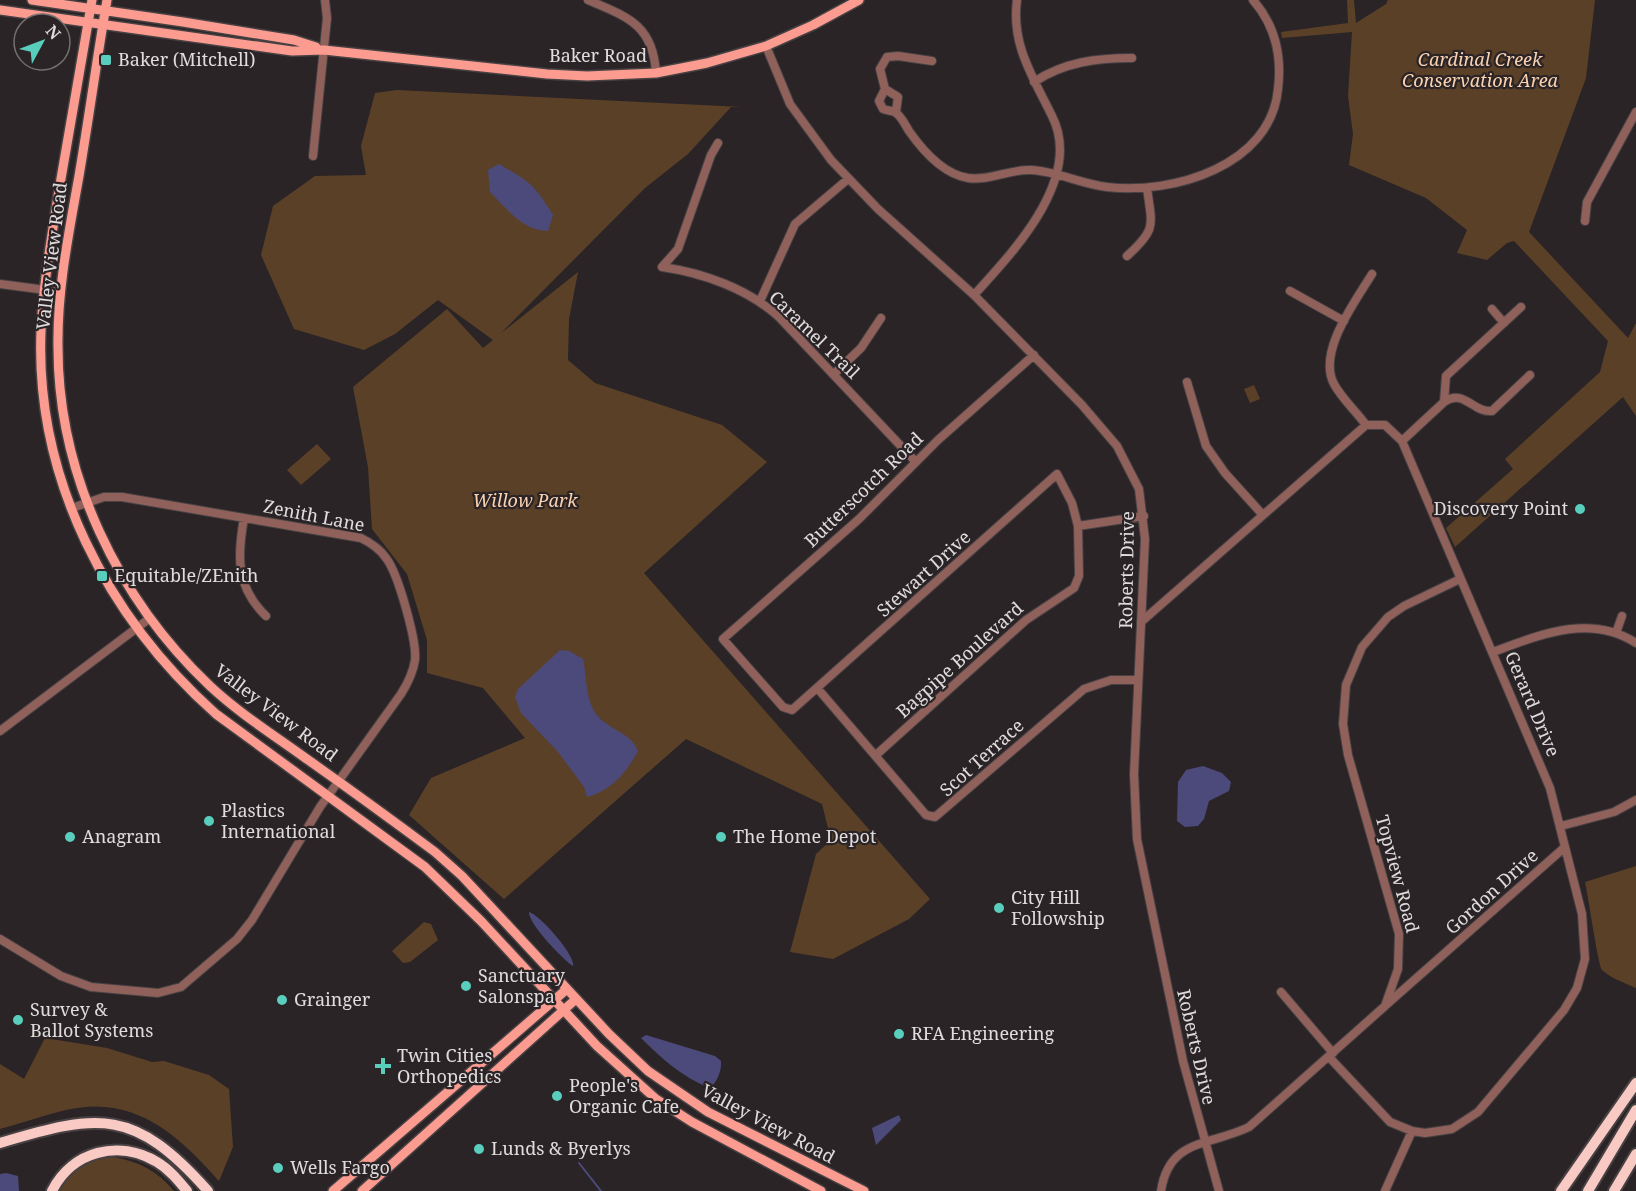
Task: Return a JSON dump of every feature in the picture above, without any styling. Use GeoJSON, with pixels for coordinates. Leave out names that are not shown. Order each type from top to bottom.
{"type":"FeatureCollection","features":[{"type":"Feature","properties":{"kind":"highway"},"geometry":{"type":"LineString","coordinates":[[1562,1191],[1636,1083]]}},
{"type":"Feature","properties":{"kind":"highway"},"geometry":{"type":"LineString","coordinates":[[1588,1191],[1636,1110]]}},
{"type":"Feature","properties":{"kind":"highway"},"geometry":{"type":"LineString","coordinates":[[0,1143],[66,1124],[95,1122],[112,1124],[156,1142],[182,1162],[208,1191]]}},
{"type":"Feature","properties":{"kind":"highway"},"geometry":{"type":"LineString","coordinates":[[52,1191],[63,1174],[79,1160],[97,1153],[116,1150],[136,1153],[158,1162],[187,1191]]}},
{"type":"Feature","properties":{"kind":"highway"},"geometry":{"type":"LineString","coordinates":[[1614,1191],[1636,1154]]}},
{"type":"Feature","properties":{"kind":"main road","name":"Baker Road"},"geometry":{"type":"LineString","coordinates":[[32,0],[91,4],[105,11],[294,40],[324,50]]}},
{"type":"Feature","properties":{"kind":"main road","name":"Valley View Road"},"geometry":{"type":"LineString","coordinates":[[107,0],[61,292],[58,347],[60,387],[70,443],[87,503],[125,581],[174,650],[213,688],[435,852],[462,876],[576,999],[648,1071],[677,1093],[723,1120],[864,1191]]}},
{"type":"Feature","properties":{"kind":"main road","name":"Baker Road"},"geometry":{"type":"LineString","coordinates":[[0,10],[292,51],[324,50],[547,74],[587,76],[656,73],[707,63],[766,46],[813,25],[859,0]]}},
{"type":"Feature","properties":{"kind":"main road","name":"Valley View Road"},"geometry":{"type":"LineString","coordinates":[[91,4],[44,291],[41,332],[42,373],[55,455],[72,508],[96,566],[136,628],[187,688],[216,714],[425,867],[475,914],[614,1064],[671,1110],[821,1191]]}},
{"type":"Feature","properties":{"kind":"main road"},"geometry":{"type":"LineString","coordinates":[[333,1191],[567,989]]}},
{"type":"Feature","properties":{"kind":"main road"},"geometry":{"type":"LineString","coordinates":[[362,1191],[576,999]]}},
{"type":"Feature","properties":{"kind":"street"},"geometry":{"type":"LineString","coordinates":[[313,156],[327,18],[325,0]]}},
{"type":"Feature","properties":{"kind":"street"},"geometry":{"type":"LineString","coordinates":[[588,0],[626,16],[637,24],[651,42],[656,73]]}},
{"type":"Feature","properties":{"kind":"street"},"geometry":{"type":"LineString","coordinates":[[974,295],[1031,228],[1055,176],[1059,152],[1058,129],[1034,82],[1017,38],[1017,0]]}},
{"type":"Feature","properties":{"kind":"street"},"geometry":{"type":"LineString","coordinates":[[885,89],[880,96],[880,105],[896,112],[924,151],[953,173],[982,179],[1030,170],[1104,187],[1147,188],[1186,180],[1227,162],[1256,140],[1272,118],[1279,87],[1278,49],[1267,19],[1253,0]]}},
{"type":"Feature","properties":{"kind":"street","name":"Roberts Drive"},"geometry":{"type":"LineString","coordinates":[[766,46],[795,112],[848,179],[974,295],[1034,355],[1117,446],[1134,475],[1144,516],[1142,622],[1134,774],[1137,839],[1161,966],[1203,1144],[1219,1191]]}},
{"type":"Feature","properties":{"kind":"street"},"geometry":{"type":"LineString","coordinates":[[896,112],[898,97],[885,89],[879,69],[887,57],[898,56],[932,61]]}},
{"type":"Feature","properties":{"kind":"street"},"geometry":{"type":"LineString","coordinates":[[1034,82],[1076,63],[1098,59],[1132,58]]}},
{"type":"Feature","properties":{"kind":"street"},"geometry":{"type":"LineString","coordinates":[[1585,221],[1587,202],[1636,112]]}},
{"type":"Feature","properties":{"kind":"street","name":"Caramel Trail"},"geometry":{"type":"LineString","coordinates":[[718,143],[711,154],[678,249],[662,267],[681,270],[721,284],[760,302],[834,374],[915,461]]}},
{"type":"Feature","properties":{"kind":"street"},"geometry":{"type":"LineString","coordinates":[[760,302],[795,224],[848,179]]}},
{"type":"Feature","properties":{"kind":"street"},"geometry":{"type":"LineString","coordinates":[[1127,256],[1150,234],[1152,221],[1147,188]]}},
{"type":"Feature","properties":{"kind":"street"},"geometry":{"type":"LineString","coordinates":[[1366,425],[1331,377],[1329,357],[1344,321],[1372,274]]}},
{"type":"Feature","properties":{"kind":"street"},"geometry":{"type":"LineString","coordinates":[[0,284],[61,292]]}},
{"type":"Feature","properties":{"kind":"street"},"geometry":{"type":"LineString","coordinates":[[1290,291],[1344,321]]}},
{"type":"Feature","properties":{"kind":"street"},"geometry":{"type":"LineString","coordinates":[[1444,402],[1446,376],[1521,307]]}},
{"type":"Feature","properties":{"kind":"street"},"geometry":{"type":"LineString","coordinates":[[1492,309],[1504,323]]}},
{"type":"Feature","properties":{"kind":"street"},"geometry":{"type":"LineString","coordinates":[[834,374],[861,348],[881,318]]}},
{"type":"Feature","properties":{"kind":"street","name":"Butterscotch Road"},"geometry":{"type":"LineString","coordinates":[[723,639],[881,499],[915,461],[1034,355]]}},
{"type":"Feature","properties":{"kind":"street"},"geometry":{"type":"LineString","coordinates":[[1142,622],[1262,514],[1366,425],[1385,425],[1402,441],[1444,402],[1458,397],[1486,411],[1492,411],[1530,375]]}},
{"type":"Feature","properties":{"kind":"street"},"geometry":{"type":"LineString","coordinates":[[1187,382],[1206,446],[1225,473],[1262,514]]}},
{"type":"Feature","properties":{"kind":"street","name":"Gerard Drive"},"geometry":{"type":"LineString","coordinates":[[1281,992],[1382,1115],[1390,1122],[1412,1131],[1438,1132],[1452,1129],[1470,1120],[1489,1100],[1571,999],[1582,973],[1586,946],[1582,914],[1561,826],[1536,750],[1402,441]]}},
{"type":"Feature","properties":{"kind":"street","name":"Stewart Drive"},"geometry":{"type":"LineString","coordinates":[[723,639],[787,710],[797,708],[1057,474],[1072,503],[1078,526]]}},
{"type":"Feature","properties":{"kind":"street","name":"Zenith Lane"},"geometry":{"type":"LineString","coordinates":[[0,939],[61,976],[91,987],[158,993],[181,987],[237,939],[252,920],[328,796],[401,694],[413,669],[415,643],[393,568],[379,550],[361,538],[122,497],[104,497],[72,508]]}},
{"type":"Feature","properties":{"kind":"street"},"geometry":{"type":"LineString","coordinates":[[1078,526],[1144,516]]}},
{"type":"Feature","properties":{"kind":"street"},"geometry":{"type":"LineString","coordinates":[[244,518],[240,539],[242,578],[247,594],[266,616]]}},
{"type":"Feature","properties":{"kind":"street","name":"Bagpipe Boulevard"},"geometry":{"type":"LineString","coordinates":[[876,755],[1026,620],[1070,593],[1078,577],[1078,526]]}},
{"type":"Feature","properties":{"kind":"street","name":"Topview Road"},"geometry":{"type":"LineString","coordinates":[[1161,1191],[1165,1174],[1173,1158],[1181,1150],[1249,1127],[1385,1006],[1398,969],[1400,934],[1347,753],[1343,724],[1346,689],[1362,648],[1388,617],[1422,596],[1460,579]]}},
{"type":"Feature","properties":{"kind":"street"},"geometry":{"type":"LineString","coordinates":[[1616,633],[1622,616]]}},
{"type":"Feature","properties":{"kind":"street"},"geometry":{"type":"LineString","coordinates":[[0,731],[150,618]]}},
{"type":"Feature","properties":{"kind":"street"},"geometry":{"type":"LineString","coordinates":[[1493,651],[1565,628],[1594,629],[1616,633],[1636,643]]}},
{"type":"Feature","properties":{"kind":"street","name":"Scot Terrace"},"geometry":{"type":"LineString","coordinates":[[818,689],[926,815],[935,817],[1084,689],[1111,680],[1138,680]]}},
{"type":"Feature","properties":{"kind":"street"},"geometry":{"type":"LineString","coordinates":[[1561,826],[1614,812],[1636,800]]}},
{"type":"Feature","properties":{"kind":"street","name":"Gordon Drive"},"geometry":{"type":"LineString","coordinates":[[1385,1006],[1565,847]]}},
{"type":"Feature","properties":{"kind":"street"},"geometry":{"type":"LineString","coordinates":[[1385,1191],[1412,1131]]}},
{"type":"Feature","properties":{"kind":"green space","name":"Cardinal Creek Conservation Area"},"geometry":{"type":"Polygon","coordinates":[[[1347,0],[1354,0],[1356,23],[1386,4],[1388,0],[1595,0],[1586,78],[1529,232],[1628,338],[1636,323],[1636,416],[1623,397],[1455,547],[1446,528],[1513,469],[1505,459],[1600,372],[1608,341],[1514,241],[1507,243],[1487,260],[1457,253],[1467,230],[1426,198],[1349,165],[1353,134],[1348,96],[1352,32],[1282,38],[1281,32],[1348,23],[1347,0]]]}},
{"type":"Feature","properties":{"kind":"green space","name":"Willow Park"},"geometry":{"type":"Polygon","coordinates":[[[397,90],[742,107],[731,107],[688,154],[645,188],[500,334],[578,272],[569,319],[568,360],[595,383],[722,425],[767,462],[644,573],[930,899],[909,919],[833,959],[790,952],[816,854],[831,840],[822,804],[686,739],[504,899],[409,815],[431,778],[525,738],[483,688],[427,673],[427,640],[407,574],[372,529],[368,467],[353,387],[447,309],[483,348],[493,340],[438,300],[395,334],[364,350],[294,329],[261,255],[273,206],[315,176],[366,175],[361,146],[375,93],[397,90]]]}},
{"type":"Feature","properties":{"kind":"green space"},"geometry":{"type":"Polygon","coordinates":[[[1254,385],[1260,399],[1250,403],[1244,389],[1254,385]]]}},
{"type":"Feature","properties":{"kind":"green space"},"geometry":{"type":"Polygon","coordinates":[[[317,444],[331,459],[301,485],[287,470],[317,444]]]}},
{"type":"Feature","properties":{"kind":"green space"},"geometry":{"type":"Polygon","coordinates":[[[1636,866],[1635,988],[1602,970],[1585,882],[1636,866]]]}},
{"type":"Feature","properties":{"kind":"green space"},"geometry":{"type":"Polygon","coordinates":[[[424,922],[431,924],[438,940],[410,962],[403,963],[392,951],[424,922]]]}},
{"type":"Feature","properties":{"kind":"green space"},"geometry":{"type":"Polygon","coordinates":[[[45,1038],[107,1048],[152,1062],[164,1061],[209,1075],[229,1089],[233,1147],[219,1181],[170,1134],[133,1113],[112,1108],[90,1107],[66,1110],[0,1129],[0,1064],[24,1079],[45,1038]]]}},
{"type":"Feature","properties":{"kind":"green space"},"geometry":{"type":"Polygon","coordinates":[[[112,1157],[131,1161],[147,1168],[174,1191],[60,1191],[75,1171],[88,1163],[112,1157]]]}},
{"type":"Feature","properties":{"kind":"shaded area"},"geometry":{"type":"Polygon","coordinates":[[[499,164],[525,180],[541,196],[553,215],[548,231],[523,223],[490,192],[488,170],[499,164]]]}},
{"type":"Feature","properties":{"kind":"shaded area"},"geometry":{"type":"Polygon","coordinates":[[[560,650],[569,651],[583,659],[588,694],[596,714],[630,739],[638,751],[617,780],[604,790],[587,797],[584,787],[558,752],[521,713],[515,697],[518,689],[560,650]]]}},
{"type":"Feature","properties":{"kind":"shaded area"},"geometry":{"type":"Polygon","coordinates":[[[1203,766],[1222,773],[1231,782],[1229,791],[1209,801],[1204,819],[1198,826],[1185,827],[1177,821],[1178,782],[1186,770],[1203,766]]]}},
{"type":"Feature","properties":{"kind":"shaded area"},"geometry":{"type":"Polygon","coordinates":[[[529,912],[541,920],[556,936],[569,954],[573,966],[540,932],[529,912]]]}},
{"type":"Feature","properties":{"kind":"shaded area"},"geometry":{"type":"Polygon","coordinates":[[[646,1035],[715,1056],[721,1064],[715,1083],[710,1088],[682,1073],[641,1038],[646,1035]]]}},
{"type":"Feature","properties":{"kind":"shaded area"},"geometry":{"type":"Polygon","coordinates":[[[899,1115],[901,1120],[876,1145],[872,1128],[899,1115]]]}},
{"type":"Feature","properties":{"kind":"shaded area"},"geometry":{"type":"Polygon","coordinates":[[[0,1174],[18,1176],[19,1191],[0,1191],[0,1174]]]}},
{"type":"Feature","properties":{"kind":"waterway"},"geometry":{"type":"LineString","coordinates":[[579,1163],[601,1191]]}},
{"type":"Feature","properties":{"kind":"place","name":"Baker (Mitchell)"},"geometry":{"type":"Point","coordinates":[106,60]}},
{"type":"Feature","properties":{"kind":"place","name":"Discovery Point"},"geometry":{"type":"Point","coordinates":[1580,509]}},
{"type":"Feature","properties":{"kind":"place","name":"Equitable/ZEnith"},"geometry":{"type":"Point","coordinates":[102,576]}},
{"type":"Feature","properties":{"kind":"place","name":"Plastics International"},"geometry":{"type":"Point","coordinates":[209,821]}},
{"type":"Feature","properties":{"kind":"place","name":"Anagram"},"geometry":{"type":"Point","coordinates":[70,837]}},
{"type":"Feature","properties":{"kind":"place","name":"The Home Depot"},"geometry":{"type":"Point","coordinates":[721,837]}},
{"type":"Feature","properties":{"kind":"place","name":"City Hill Followship"},"geometry":{"type":"Point","coordinates":[999,908]}},
{"type":"Feature","properties":{"kind":"place","name":"Sanctuary Salonspa"},"geometry":{"type":"Point","coordinates":[466,986]}},
{"type":"Feature","properties":{"kind":"place","name":"Grainger"},"geometry":{"type":"Point","coordinates":[282,1000]}},
{"type":"Feature","properties":{"kind":"place","name":"Survey & Ballot Systems"},"geometry":{"type":"Point","coordinates":[18,1020]}},
{"type":"Feature","properties":{"kind":"place","name":"RFA Engineering"},"geometry":{"type":"Point","coordinates":[899,1034]}},
{"type":"Feature","properties":{"kind":"place","name":"Twin Cities Orthopedics"},"geometry":{"type":"Point","coordinates":[383,1066]}},
{"type":"Feature","properties":{"kind":"place","name":"People's Organic Cafe"},"geometry":{"type":"Point","coordinates":[557,1096]}},
{"type":"Feature","properties":{"kind":"place","name":"Lunds & Byerlys"},"geometry":{"type":"Point","coordinates":[479,1149]}},
{"type":"Feature","properties":{"kind":"place","name":"Wells Fargo"},"geometry":{"type":"Point","coordinates":[278,1168]}}]}
